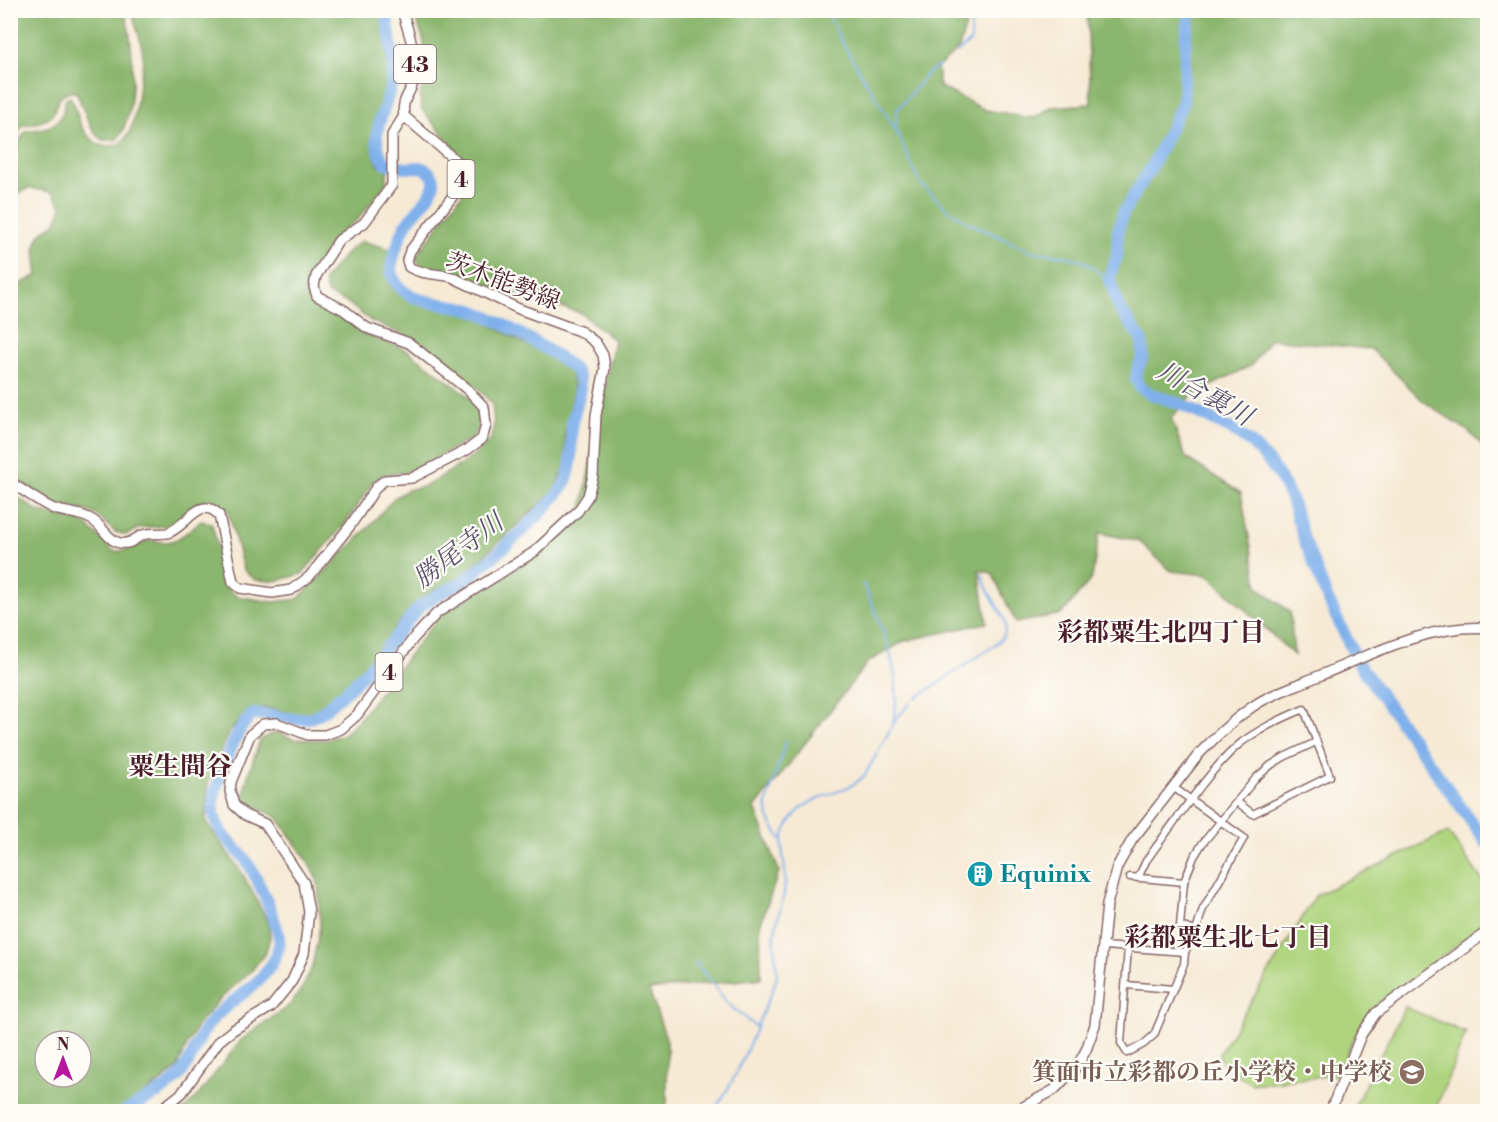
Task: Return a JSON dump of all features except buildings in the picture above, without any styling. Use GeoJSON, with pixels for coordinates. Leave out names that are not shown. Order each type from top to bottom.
{"type":"FeatureCollection","features":[{"type":"Feature","properties":{"kind":"main road","name":"43"},"geometry":{"type":"LineString","coordinates":[[402,10],[415,66],[413,82],[403,101],[404,116]]}},
{"type":"Feature","properties":{"kind":"main road"},"geometry":{"type":"LineString","coordinates":[[10,482],[45,504],[96,522],[112,540],[123,544],[143,534],[163,535],[171,532],[200,509],[213,508],[219,515],[233,582],[240,588],[272,593],[291,590],[309,577],[350,526],[376,486],[385,480],[412,478],[467,450],[482,439],[486,425],[484,407],[468,390],[409,344],[367,328],[344,310],[317,296],[314,287],[316,276],[339,240],[364,223],[392,185],[392,135],[404,116]]}},
{"type":"Feature","properties":{"kind":"main road","name":"茨木能勢線"},"geometry":{"type":"LineString","coordinates":[[158,1112],[182,1094],[219,1041],[271,1007],[292,981],[304,954],[309,912],[304,883],[266,824],[245,815],[234,805],[230,791],[231,782],[250,735],[263,724],[277,723],[308,735],[325,735],[340,729],[357,715],[413,639],[437,613],[534,552],[578,511],[588,496],[593,476],[596,415],[605,368],[603,355],[596,343],[582,332],[519,309],[452,278],[441,274],[416,272],[409,267],[407,260],[410,251],[459,188],[462,174],[454,159],[404,116]]}},
{"type":"Feature","properties":{"kind":"main road"},"geometry":{"type":"LineString","coordinates":[[1014,1112],[1054,1090],[1078,1065],[1086,1050],[1095,1025],[1107,904],[1117,867],[1132,840],[1199,754],[1238,717],[1260,702],[1422,635],[1456,627],[1488,628]]}},
{"type":"Feature","properties":{"kind":"main road"},"geometry":{"type":"LineString","coordinates":[[1330,1112],[1361,1035],[1376,1013],[1488,932]]}},
{"type":"Feature","properties":{"kind":"street"},"geometry":{"type":"LineString","coordinates":[[1138,878],[1146,861],[1227,756],[1262,729],[1304,709],[1330,776],[1253,814],[1237,802]]}},
{"type":"Feature","properties":{"kind":"street"},"geometry":{"type":"LineString","coordinates":[[1196,932],[1180,926],[1184,882],[1194,857],[1220,820],[1256,778],[1270,765],[1316,742]]}},
{"type":"Feature","properties":{"kind":"street"},"geometry":{"type":"LineString","coordinates":[[1128,947],[1121,1043],[1126,1053],[1144,1044],[1154,1035],[1184,964],[1185,952],[1196,932],[1203,909],[1244,838],[1173,787]]}},
{"type":"Feature","properties":{"kind":"street"},"geometry":{"type":"LineString","coordinates":[[1130,877],[1184,882]]}},
{"type":"Feature","properties":{"kind":"street"},"geometry":{"type":"LineString","coordinates":[[1104,946],[1185,952]]}},
{"type":"Feature","properties":{"kind":"street"},"geometry":{"type":"LineString","coordinates":[[1126,985],[1173,989]]}},
{"type":"Feature","properties":{"kind":"green space"},"geometry":{"type":"Polygon","coordinates":[[[11,10],[124,11],[132,58],[131,96],[123,129],[116,140],[103,140],[97,135],[76,92],[69,92],[61,96],[51,116],[23,125],[11,143],[11,10]]]}},
{"type":"Feature","properties":{"kind":"green space"},"geometry":{"type":"Polygon","coordinates":[[[132,11],[381,11],[388,76],[376,120],[373,142],[379,166],[388,168],[386,184],[358,219],[334,237],[311,275],[309,289],[312,298],[341,315],[363,334],[407,350],[467,395],[478,409],[480,425],[472,439],[407,472],[382,475],[372,483],[344,525],[302,574],[276,581],[255,580],[243,569],[228,510],[220,503],[210,499],[198,503],[166,526],[139,528],[127,535],[115,532],[91,512],[57,504],[11,476],[11,289],[38,275],[35,251],[37,239],[47,228],[55,224],[62,207],[52,192],[29,188],[14,195],[11,204],[12,158],[26,131],[56,123],[62,114],[66,99],[70,97],[80,124],[96,143],[111,146],[119,144],[126,138],[133,121],[143,62],[132,11]]]}},
{"type":"Feature","properties":{"kind":"green space"},"geometry":{"type":"Polygon","coordinates":[[[413,11],[970,11],[959,48],[937,68],[940,87],[985,110],[1034,118],[1051,107],[1091,104],[1087,11],[1487,11],[1487,450],[1468,431],[1423,401],[1371,349],[1270,339],[1252,365],[1191,396],[1171,418],[1186,458],[1241,493],[1258,587],[1290,612],[1294,655],[1208,575],[1171,571],[1139,541],[1099,533],[1092,578],[1062,614],[1016,623],[992,573],[979,570],[987,623],[904,641],[868,662],[755,808],[779,871],[760,925],[761,978],[649,990],[667,1041],[667,1111],[182,1112],[197,1097],[241,1040],[291,1004],[304,985],[312,967],[320,927],[318,882],[307,860],[277,817],[252,805],[244,796],[246,782],[260,740],[276,732],[294,739],[326,740],[344,734],[360,718],[439,616],[538,555],[581,513],[614,340],[581,313],[422,266],[415,258],[467,187],[467,166],[422,110],[420,97],[424,77],[424,41],[413,11]]]}},
{"type":"Feature","properties":{"kind":"green space"},"geometry":{"type":"Polygon","coordinates":[[[362,241],[394,250],[388,270],[390,284],[399,294],[412,301],[475,316],[549,355],[571,370],[574,391],[565,433],[566,465],[554,491],[468,573],[430,593],[416,604],[399,622],[359,674],[315,713],[294,714],[267,708],[249,710],[230,732],[208,784],[206,822],[242,873],[269,923],[270,937],[266,952],[252,970],[219,1000],[199,1023],[177,1069],[123,1111],[11,1111],[11,493],[38,511],[84,523],[113,551],[126,550],[148,541],[169,542],[184,535],[201,521],[212,524],[222,564],[224,585],[236,596],[273,602],[298,599],[394,498],[407,490],[426,486],[473,457],[491,439],[494,425],[492,404],[476,386],[430,348],[415,339],[371,321],[348,303],[327,294],[324,280],[349,250],[362,241]]]}},
{"type":"Feature","properties":{"kind":"green space"},"geometry":{"type":"Polygon","coordinates":[[[1448,832],[1487,887],[1487,920],[1476,931],[1379,1003],[1360,1028],[1336,1075],[1251,1084],[1223,1064],[1219,1054],[1316,895],[1448,832]]]}},
{"type":"Feature","properties":{"kind":"green space","name":"箕面市立彩都の丘小学校・中学校"},"geometry":{"type":"Polygon","coordinates":[[[1405,1007],[1466,1033],[1435,1111],[1352,1111],[1405,1007]]]}},
{"type":"Feature","properties":{"kind":"waterway","name":"勝尾寺川"},"geometry":{"type":"LineString","coordinates":[[124,1112],[157,1094],[179,1076],[188,1064],[208,1025],[222,1010],[260,979],[275,959],[279,939],[273,917],[247,862],[217,824],[214,811],[213,803],[218,781],[244,724],[253,714],[301,719],[322,712],[362,676],[419,608],[465,580],[537,517],[561,489],[569,472],[572,424],[580,387],[578,375],[573,368],[531,340],[484,315],[464,308],[428,302],[407,293],[398,286],[392,275],[394,256],[403,231],[430,194],[434,179],[430,172],[421,167],[406,168],[385,163],[379,152],[377,132],[390,91],[393,71],[386,10]]}},
{"type":"Feature","properties":{"kind":"waterway"},"geometry":{"type":"LineString","coordinates":[[826,10],[843,44],[898,134],[920,183],[946,208],[969,223],[1031,251],[1070,257],[1085,262],[1109,280]]}},
{"type":"Feature","properties":{"kind":"waterway"},"geometry":{"type":"LineString","coordinates":[[957,53],[971,41],[971,10]]}},
{"type":"Feature","properties":{"kind":"waterway","name":"川合裏川"},"geometry":{"type":"LineString","coordinates":[[1191,10],[1186,36],[1183,102],[1153,164],[1123,213],[1118,232],[1117,256],[1109,279],[1119,308],[1142,340],[1143,356],[1136,380],[1140,387],[1151,394],[1180,404],[1231,429],[1251,443],[1268,461],[1280,477],[1291,499],[1327,597],[1358,663],[1488,845]]}},
{"type":"Feature","properties":{"kind":"waterway"},"geometry":{"type":"LineString","coordinates":[[896,129],[897,110],[929,72],[940,65]]}},
{"type":"Feature","properties":{"kind":"waterway"},"geometry":{"type":"LineString","coordinates":[[916,698],[994,646],[1005,633],[1004,620],[982,574]]}},
{"type":"Feature","properties":{"kind":"waterway"},"geometry":{"type":"LineString","coordinates":[[863,584],[884,634],[894,670],[896,705],[893,722]]}},
{"type":"Feature","properties":{"kind":"waterway"},"geometry":{"type":"LineString","coordinates":[[713,1112],[742,1062],[774,988],[777,975],[775,939],[785,885],[782,845],[786,828],[799,810],[817,799],[857,782],[865,775],[896,719],[910,703]]}},
{"type":"Feature","properties":{"kind":"waterway"},"geometry":{"type":"LineString","coordinates":[[781,839],[771,824],[766,805],[786,741]]}},
{"type":"Feature","properties":{"kind":"waterway"},"geometry":{"type":"LineString","coordinates":[[695,962],[727,1003],[756,1027]]}},
{"type":"Feature","properties":{"kind":"place","name":"Equinix"},"geometry":{"type":"Point","coordinates":[980,874]}},
{"type":"Feature","properties":{"kind":"place","name":"箕面市立彩都の丘小学校・中学校"},"geometry":{"type":"Point","coordinates":[1412,1072]}},
{"type":"Feature","properties":{"kind":"district","name":"彩都粟生北四丁目"},"geometry":{"type":"Point","coordinates":[1161,632]}},
{"type":"Feature","properties":{"kind":"district","name":"粟生間谷"},"geometry":{"type":"Point","coordinates":[180,766]}},
{"type":"Feature","properties":{"kind":"district","name":"彩都粟生北七丁目"},"geometry":{"type":"Point","coordinates":[1228,937]}}]}
